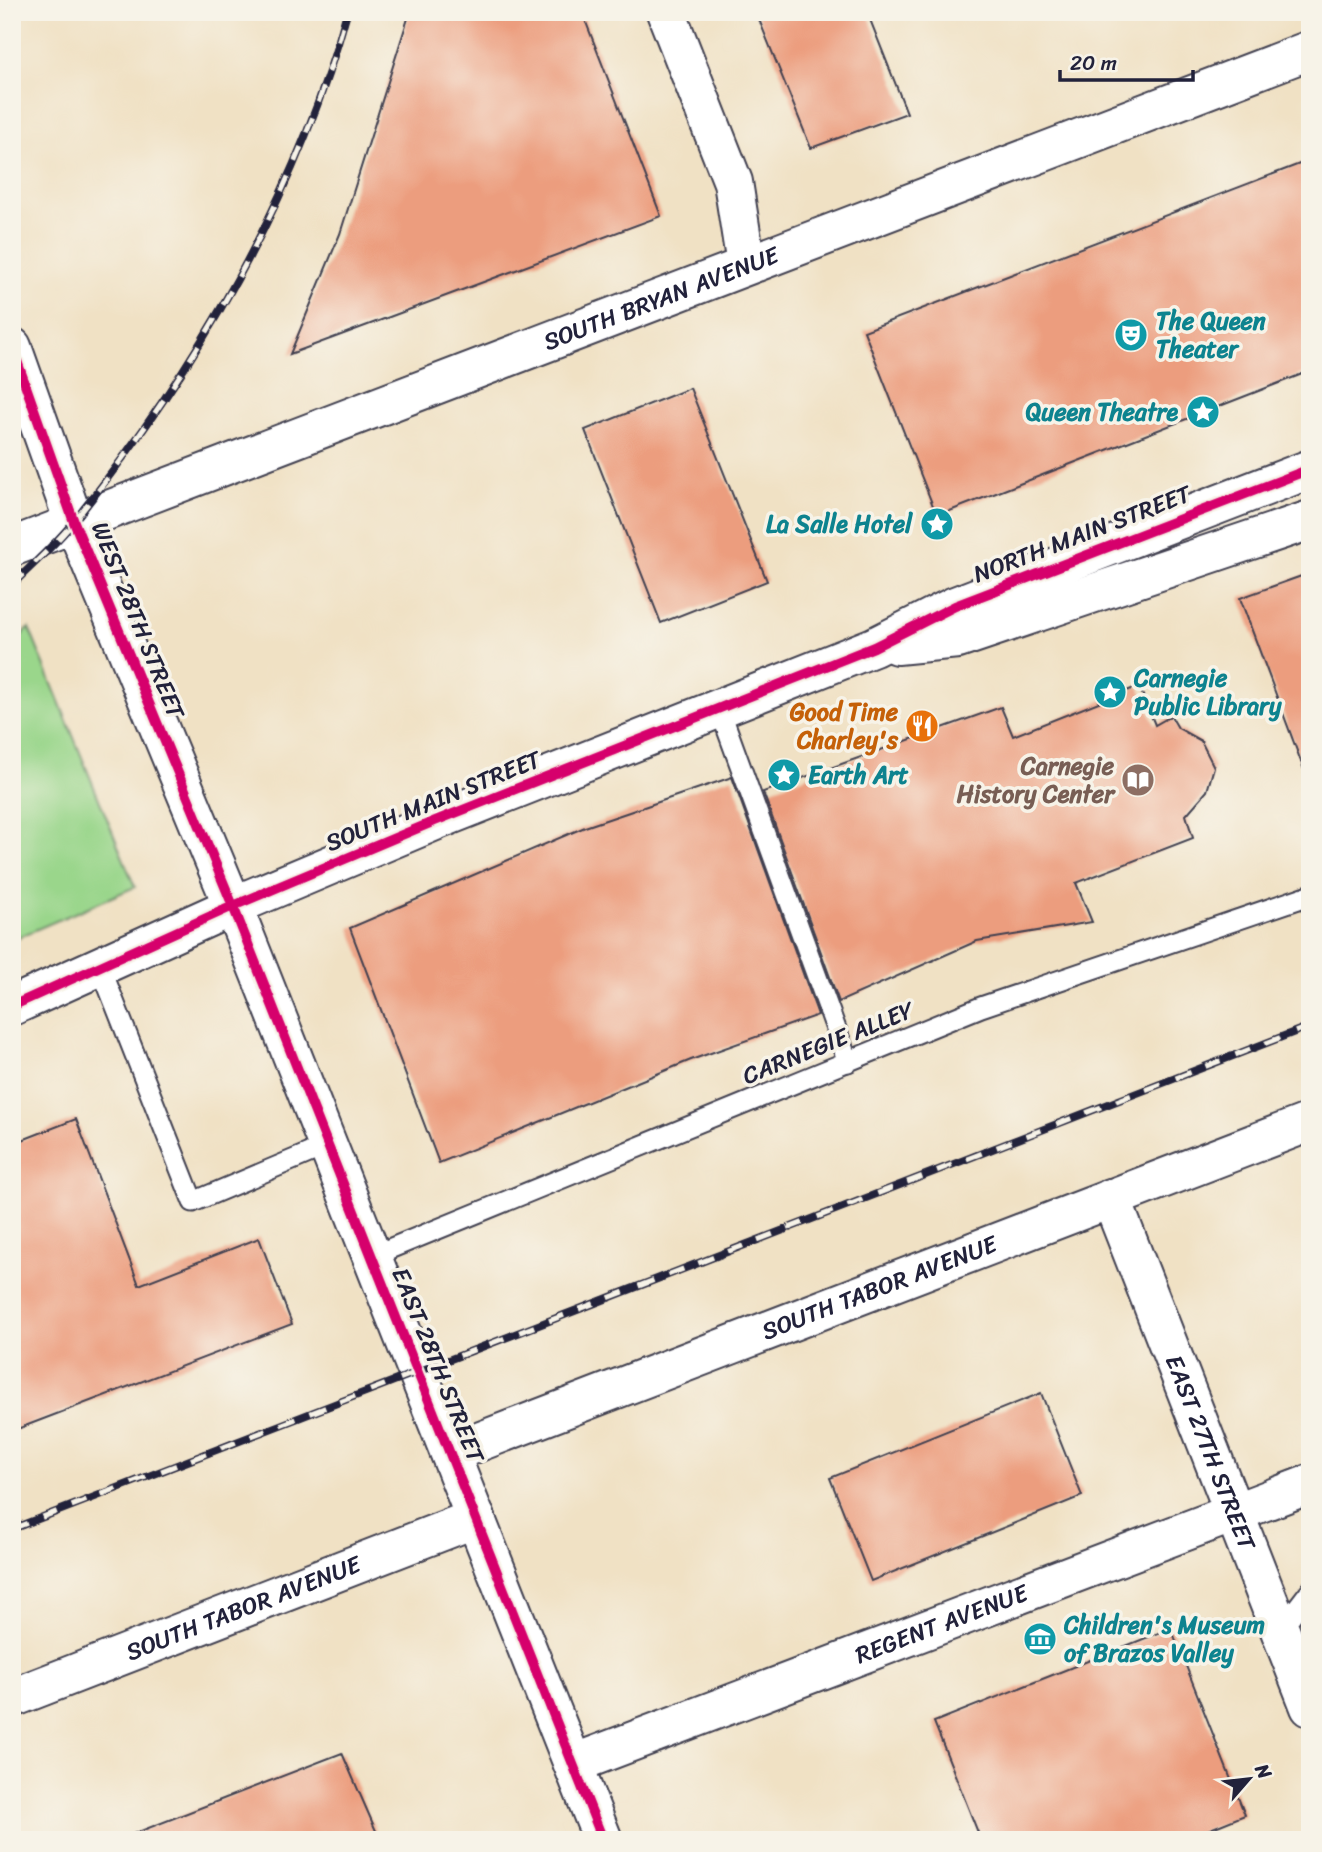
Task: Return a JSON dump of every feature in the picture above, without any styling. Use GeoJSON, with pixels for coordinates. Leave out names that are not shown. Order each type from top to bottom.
{"type":"FeatureCollection","features":[{"type":"Feature","properties":{"kind":"street"},"geometry":{"type":"LineString","coordinates":[[666,12],[733,182],[746,265]]}},
{"type":"Feature","properties":{"kind":"street","name":"SOUTH BRYAN AVENUE"},"geometry":{"type":"LineString","coordinates":[[12,547],[1310,50]]}},
{"type":"Feature","properties":{"kind":"street","name":"WEST 28TH STREET"},"geometry":{"type":"LineString","coordinates":[[12,347],[74,522],[233,906]]}},
{"type":"Feature","properties":{"kind":"street","name":"NORTH MAIN STREET"},"geometry":{"type":"LineString","coordinates":[[874,647],[955,606],[1310,469]]}},
{"type":"Feature","properties":{"kind":"street"},"geometry":{"type":"LineString","coordinates":[[874,647],[958,639],[1310,520]]}},
{"type":"Feature","properties":{"kind":"street","name":"SOUTH MAIN STREET"},"geometry":{"type":"LineString","coordinates":[[12,1006],[233,906],[435,821],[874,647]]}},
{"type":"Feature","properties":{"kind":"street","name":"EAST 28TH STREET"},"geometry":{"type":"LineString","coordinates":[[233,906],[603,1840]]}},
{"type":"Feature","properties":{"kind":"street","name":"SOUTH TABOR AVENUE"},"geometry":{"type":"LineString","coordinates":[[450,1453],[1310,1122]]}},
{"type":"Feature","properties":{"kind":"street","name":"EAST 27TH STREET"},"geometry":{"type":"LineString","coordinates":[[1111,1198],[1310,1707]]}},
{"type":"Feature","properties":{"kind":"street","name":"REGENT AVENUE"},"geometry":{"type":"LineString","coordinates":[[573,1764],[1310,1484]]}},
{"type":"Feature","properties":{"kind":"street","name":"SOUTH TABOR AVENUE"},"geometry":{"type":"LineString","coordinates":[[12,1698],[476,1518]]}},
{"type":"Feature","properties":{"kind":"lane"},"geometry":{"type":"LineString","coordinates":[[720,710],[848,1062]]}},
{"type":"Feature","properties":{"kind":"lane","name":"CARNEGIE ALLEY"},"geometry":{"type":"LineString","coordinates":[[372,1256],[981,1007],[1310,895]]}},
{"type":"Feature","properties":{"kind":"lane"},"geometry":{"type":"LineString","coordinates":[[100,966],[193,1202],[328,1145]]}},
{"type":"Feature","properties":{"kind":"lane"},"geometry":{"type":"LineString","coordinates":[[1280,1630],[1310,1591]]}},
{"type":"Feature","properties":{"kind":"green space"},"geometry":{"type":"Polygon","coordinates":[[[29,628],[135,887],[12,940],[12,644],[29,628]]]}},
{"type":"Feature","properties":{"kind":"building"},"geometry":{"type":"Polygon","coordinates":[[[410,12],[582,12],[661,216],[290,354],[340,234],[410,12]]]}},
{"type":"Feature","properties":{"kind":"building"},"geometry":{"type":"Polygon","coordinates":[[[756,12],[867,12],[907,113],[811,148],[756,12]]]}},
{"type":"Feature","properties":{"kind":"building"},"geometry":{"type":"Polygon","coordinates":[[[1310,160],[1310,371],[937,516],[864,331],[1310,160]]]}},
{"type":"Feature","properties":{"kind":"building"},"geometry":{"type":"Polygon","coordinates":[[[690,388],[767,581],[661,623],[585,430],[690,388]]]}},
{"type":"Feature","properties":{"kind":"building"},"geometry":{"type":"Polygon","coordinates":[[[1310,573],[1310,775],[1306,775],[1240,598],[1310,573]]]}},
{"type":"Feature","properties":{"kind":"building"},"geometry":{"type":"Polygon","coordinates":[[[1139,686],[1155,725],[1171,716],[1178,728],[1201,741],[1214,767],[1207,791],[1186,815],[1193,838],[1076,883],[1092,922],[977,941],[839,1002],[763,792],[1001,707],[1013,736],[1139,686]]]}},
{"type":"Feature","properties":{"kind":"building"},"geometry":{"type":"Polygon","coordinates":[[[732,777],[818,1015],[691,1060],[439,1163],[350,928],[585,827],[732,777]]]}},
{"type":"Feature","properties":{"kind":"building"},"geometry":{"type":"Polygon","coordinates":[[[76,1119],[139,1285],[259,1238],[292,1324],[12,1431],[12,1144],[76,1119]]]}},
{"type":"Feature","properties":{"kind":"building"},"geometry":{"type":"Polygon","coordinates":[[[1041,1393],[1082,1496],[871,1581],[830,1478],[1041,1393]]]}},
{"type":"Feature","properties":{"kind":"building"},"geometry":{"type":"Polygon","coordinates":[[[1171,1628],[1245,1815],[1183,1840],[981,1840],[934,1722],[1171,1628]]]}},
{"type":"Feature","properties":{"kind":"building"},"geometry":{"type":"Polygon","coordinates":[[[342,1753],[380,1840],[126,1840],[125,1837],[342,1753]]]}},
{"type":"Feature","properties":{"kind":"railway"},"geometry":{"type":"LineString","coordinates":[[12,585],[75,520],[119,463],[161,404],[237,280],[300,149],[326,81],[347,12]]}},
{"type":"Feature","properties":{"kind":"railway"},"geometry":{"type":"LineString","coordinates":[[12,1529],[1310,1026]]}},
{"type":"Feature","properties":{"kind":"cycle path"},"geometry":{"type":"LineString","coordinates":[[12,347],[74,522],[233,906],[603,1840]]}},
{"type":"Feature","properties":{"kind":"cycle path"},"geometry":{"type":"LineString","coordinates":[[12,1006],[233,906],[435,821],[874,647],[955,606],[1310,469]]}},
{"type":"Feature","properties":{"kind":"place","name":"The Queen Theater"},"geometry":{"type":"Point","coordinates":[1131,335]}},
{"type":"Feature","properties":{"kind":"place","name":"Queen Theatre"},"geometry":{"type":"Point","coordinates":[1203,412]}},
{"type":"Feature","properties":{"kind":"place","name":"La Salle Hotel"},"geometry":{"type":"Point","coordinates":[937,524]}},
{"type":"Feature","properties":{"kind":"place","name":"Carnegie Public Library"},"geometry":{"type":"Point","coordinates":[1110,692]}},
{"type":"Feature","properties":{"kind":"place","name":"Good Time Charley's"},"geometry":{"type":"Point","coordinates":[922,726]}},
{"type":"Feature","properties":{"kind":"place","name":"Earth Art"},"geometry":{"type":"Point","coordinates":[784,775]}},
{"type":"Feature","properties":{"kind":"place","name":"Carnegie History Center"},"geometry":{"type":"Point","coordinates":[1138,780]}},
{"type":"Feature","properties":{"kind":"place","name":"Children's Museum of Brazos Valley"},"geometry":{"type":"Point","coordinates":[1040,1639]}}]}
